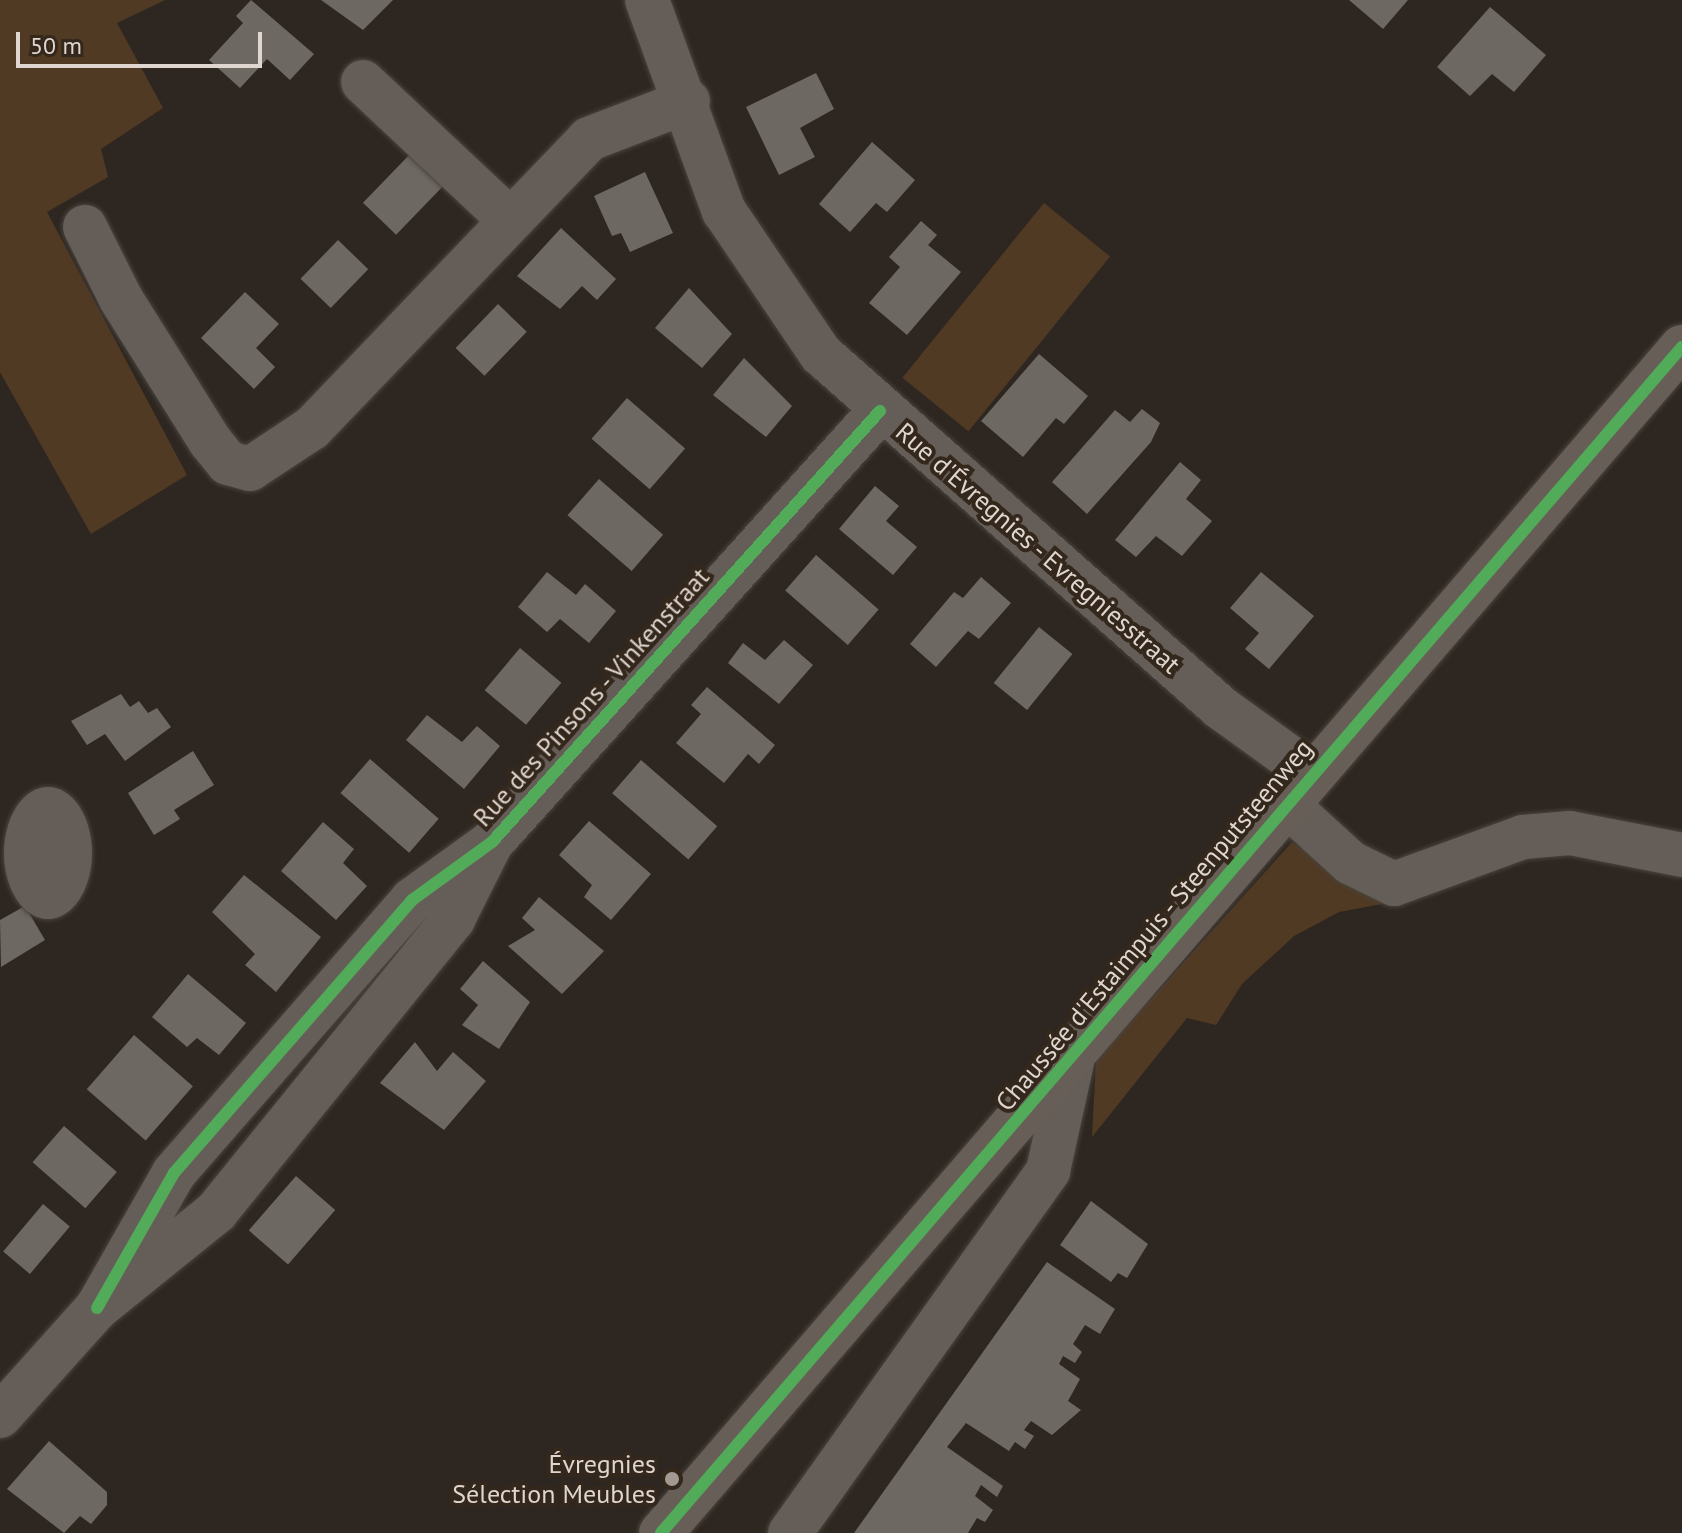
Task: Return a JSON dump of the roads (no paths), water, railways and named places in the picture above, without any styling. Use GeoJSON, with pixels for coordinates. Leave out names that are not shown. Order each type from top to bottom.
{"type":"FeatureCollection","features":[{"type":"Feature","properties":{"kind":"main road","name":"Chaussée d'Estaimpuis - Steenputsteenweg"},"geometry":{"type":"LineString","coordinates":[[661,1533],[1073,1057],[1298,788],[1682,347]]}},
{"type":"Feature","properties":{"kind":"street","name":"Rue d'Évregnies - Evregniesstraat"},"geometry":{"type":"LineString","coordinates":[[647,0],[688,101],[724,211],[770,287],[821,354],[880,411],[1221,708],[1298,788],[1351,863],[1394,884],[1523,837],[1570,833],[1682,855]]}},
{"type":"Feature","properties":{"kind":"street"},"geometry":{"type":"LineString","coordinates":[[363,82],[508,218]]}},
{"type":"Feature","properties":{"kind":"street"},"geometry":{"type":"LineString","coordinates":[[85,227],[121,299],[210,441],[228,463],[250,469],[312,428],[508,218],[589,139],[688,101]]}},
{"type":"Feature","properties":{"kind":"street","name":"Rue des Pinsons - Vinkenstraat"},"geometry":{"type":"LineString","coordinates":[[97,1308],[174,1173],[412,900],[492,842],[880,411]]}},
{"type":"Feature","properties":{"kind":"street","name":"Rue des Pinsons - Vinkenstraat"},"geometry":{"type":"LineString","coordinates":[[0,1416],[97,1308],[216,1212],[453,919],[492,842]]}},
{"type":"Feature","properties":{"kind":"street"},"geometry":{"type":"LineString","coordinates":[[790,1533],[1048,1171],[1073,1057]]}},
{"type":"Feature","properties":{"kind":"place","name":"Évregnies Sélection Meubles"},"geometry":{"type":"Point","coordinates":[672,1479]}}]}
